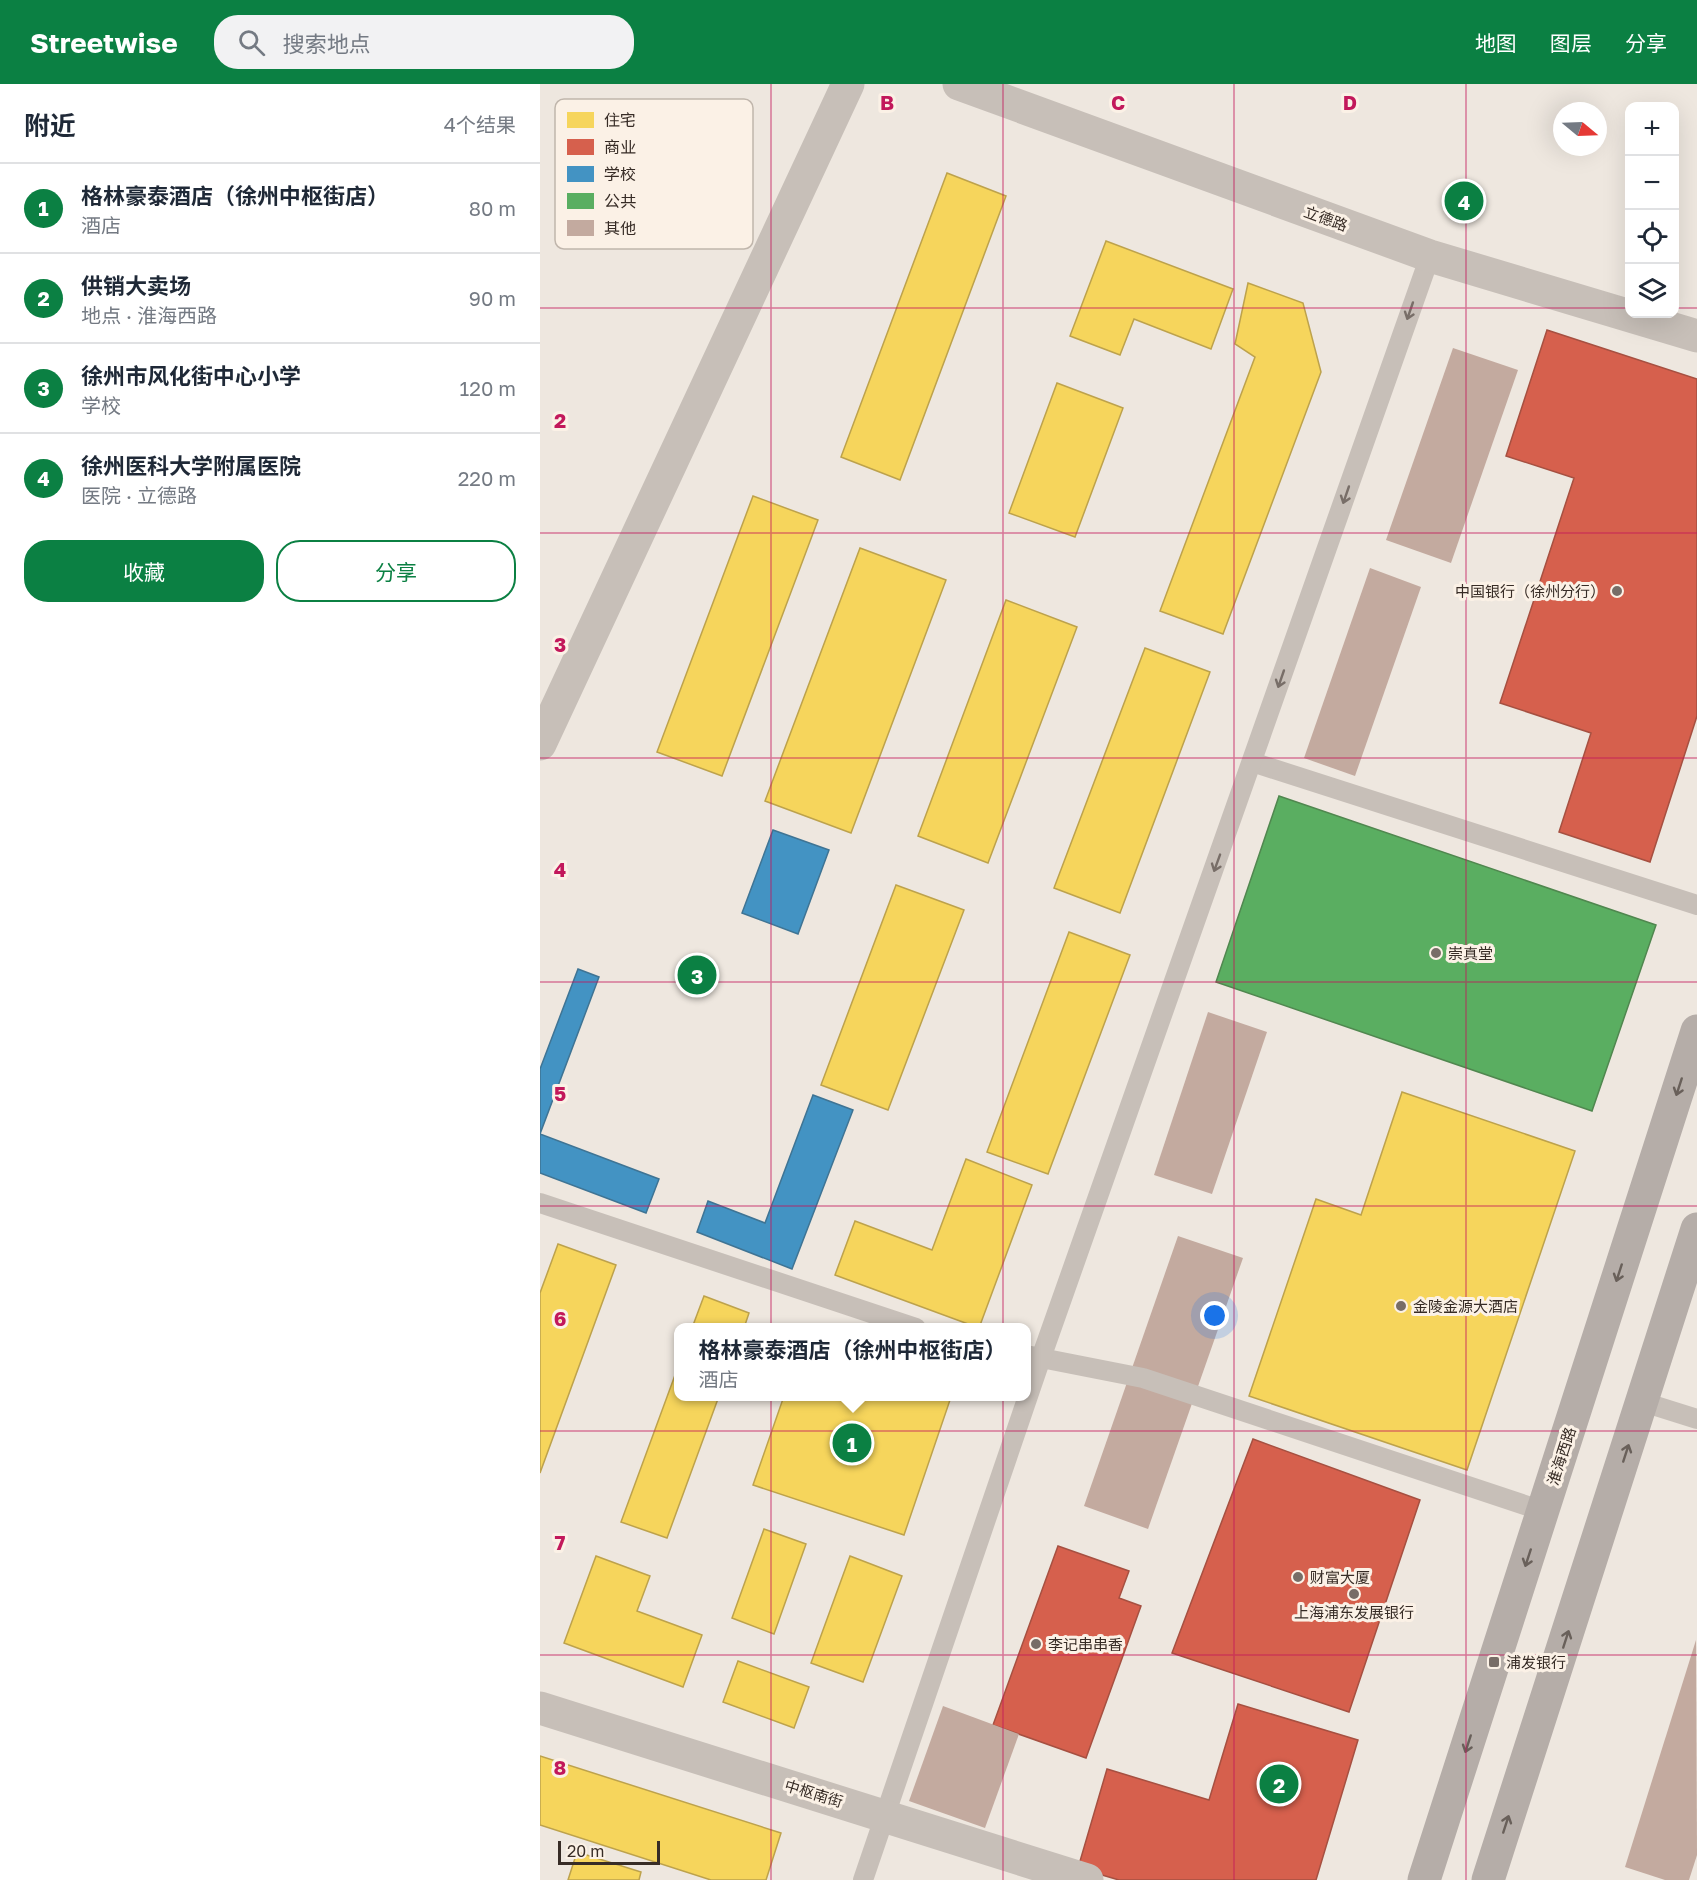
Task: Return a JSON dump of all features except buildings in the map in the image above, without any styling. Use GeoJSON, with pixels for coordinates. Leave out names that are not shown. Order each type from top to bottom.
{"type":"FeatureCollection","features":[{"type":"Feature","properties":{"kind":"main road","name":"淮海西路"},"geometry":{"type":"LineString","coordinates":[[1424,1880],[1697,1031]]}},
{"type":"Feature","properties":{"kind":"main road"},"geometry":{"type":"LineString","coordinates":[[1488,1880],[1697,1229]]}},
{"type":"Feature","properties":{"kind":"street"},"geometry":{"type":"LineString","coordinates":[[540,744],[848,84]]}},
{"type":"Feature","properties":{"kind":"street","name":"立德路"},"geometry":{"type":"LineString","coordinates":[[959,84],[1430,256],[1697,336]]}},
{"type":"Feature","properties":{"kind":"street","name":"中枢南街"},"geometry":{"type":"LineString","coordinates":[[540,1708],[1087,1880]]}},
{"type":"Feature","properties":{"kind":"lane"},"geometry":{"type":"LineString","coordinates":[[1430,256],[1252,762],[1034,1356],[1143,1378],[1543,1511]]}},
{"type":"Feature","properties":{"kind":"lane"},"geometry":{"type":"LineString","coordinates":[[1252,762],[1697,905]]}},
{"type":"Feature","properties":{"kind":"lane"},"geometry":{"type":"LineString","coordinates":[[540,1203],[901,1323]]}},
{"type":"Feature","properties":{"kind":"lane"},"geometry":{"type":"LineString","coordinates":[[863,1880],[1019,1401]]}},
{"type":"Feature","properties":{"kind":"lane"},"geometry":{"type":"LineString","coordinates":[[1643,1402],[1697,1419]]}},
{"type":"Feature","properties":{"kind":"place","name":"徐州医科大学附属医院"},"geometry":{"type":"Point","coordinates":[1464,201]}},
{"type":"Feature","properties":{"kind":"place","name":"中国银行（徐州分行）"},"geometry":{"type":"Point","coordinates":[1617,591]}},
{"type":"Feature","properties":{"kind":"place","name":"崇真堂"},"geometry":{"type":"Point","coordinates":[1436,953]}},
{"type":"Feature","properties":{"kind":"place","name":"徐州市风化街中心小学"},"geometry":{"type":"Point","coordinates":[697,975]}},
{"type":"Feature","properties":{"kind":"place","name":"金陵金源大酒店"},"geometry":{"type":"Point","coordinates":[1401,1306]}},
{"type":"Feature","properties":{"kind":"place","name":"格林豪泰酒店（徐州中枢街店）"},"geometry":{"type":"Point","coordinates":[852,1443]}},
{"type":"Feature","properties":{"kind":"place","name":"财富大厦"},"geometry":{"type":"Point","coordinates":[1298,1577]}},
{"type":"Feature","properties":{"kind":"place","name":"上海浦东发展银行"},"geometry":{"type":"Point","coordinates":[1354,1594]}},
{"type":"Feature","properties":{"kind":"place","name":"李记串串香"},"geometry":{"type":"Point","coordinates":[1036,1644]}},
{"type":"Feature","properties":{"kind":"place","name":"浦发银行"},"geometry":{"type":"Point","coordinates":[1494,1662]}},
{"type":"Feature","properties":{"kind":"place","name":"供销大卖场"},"geometry":{"type":"Point","coordinates":[1279,1784]}}]}
